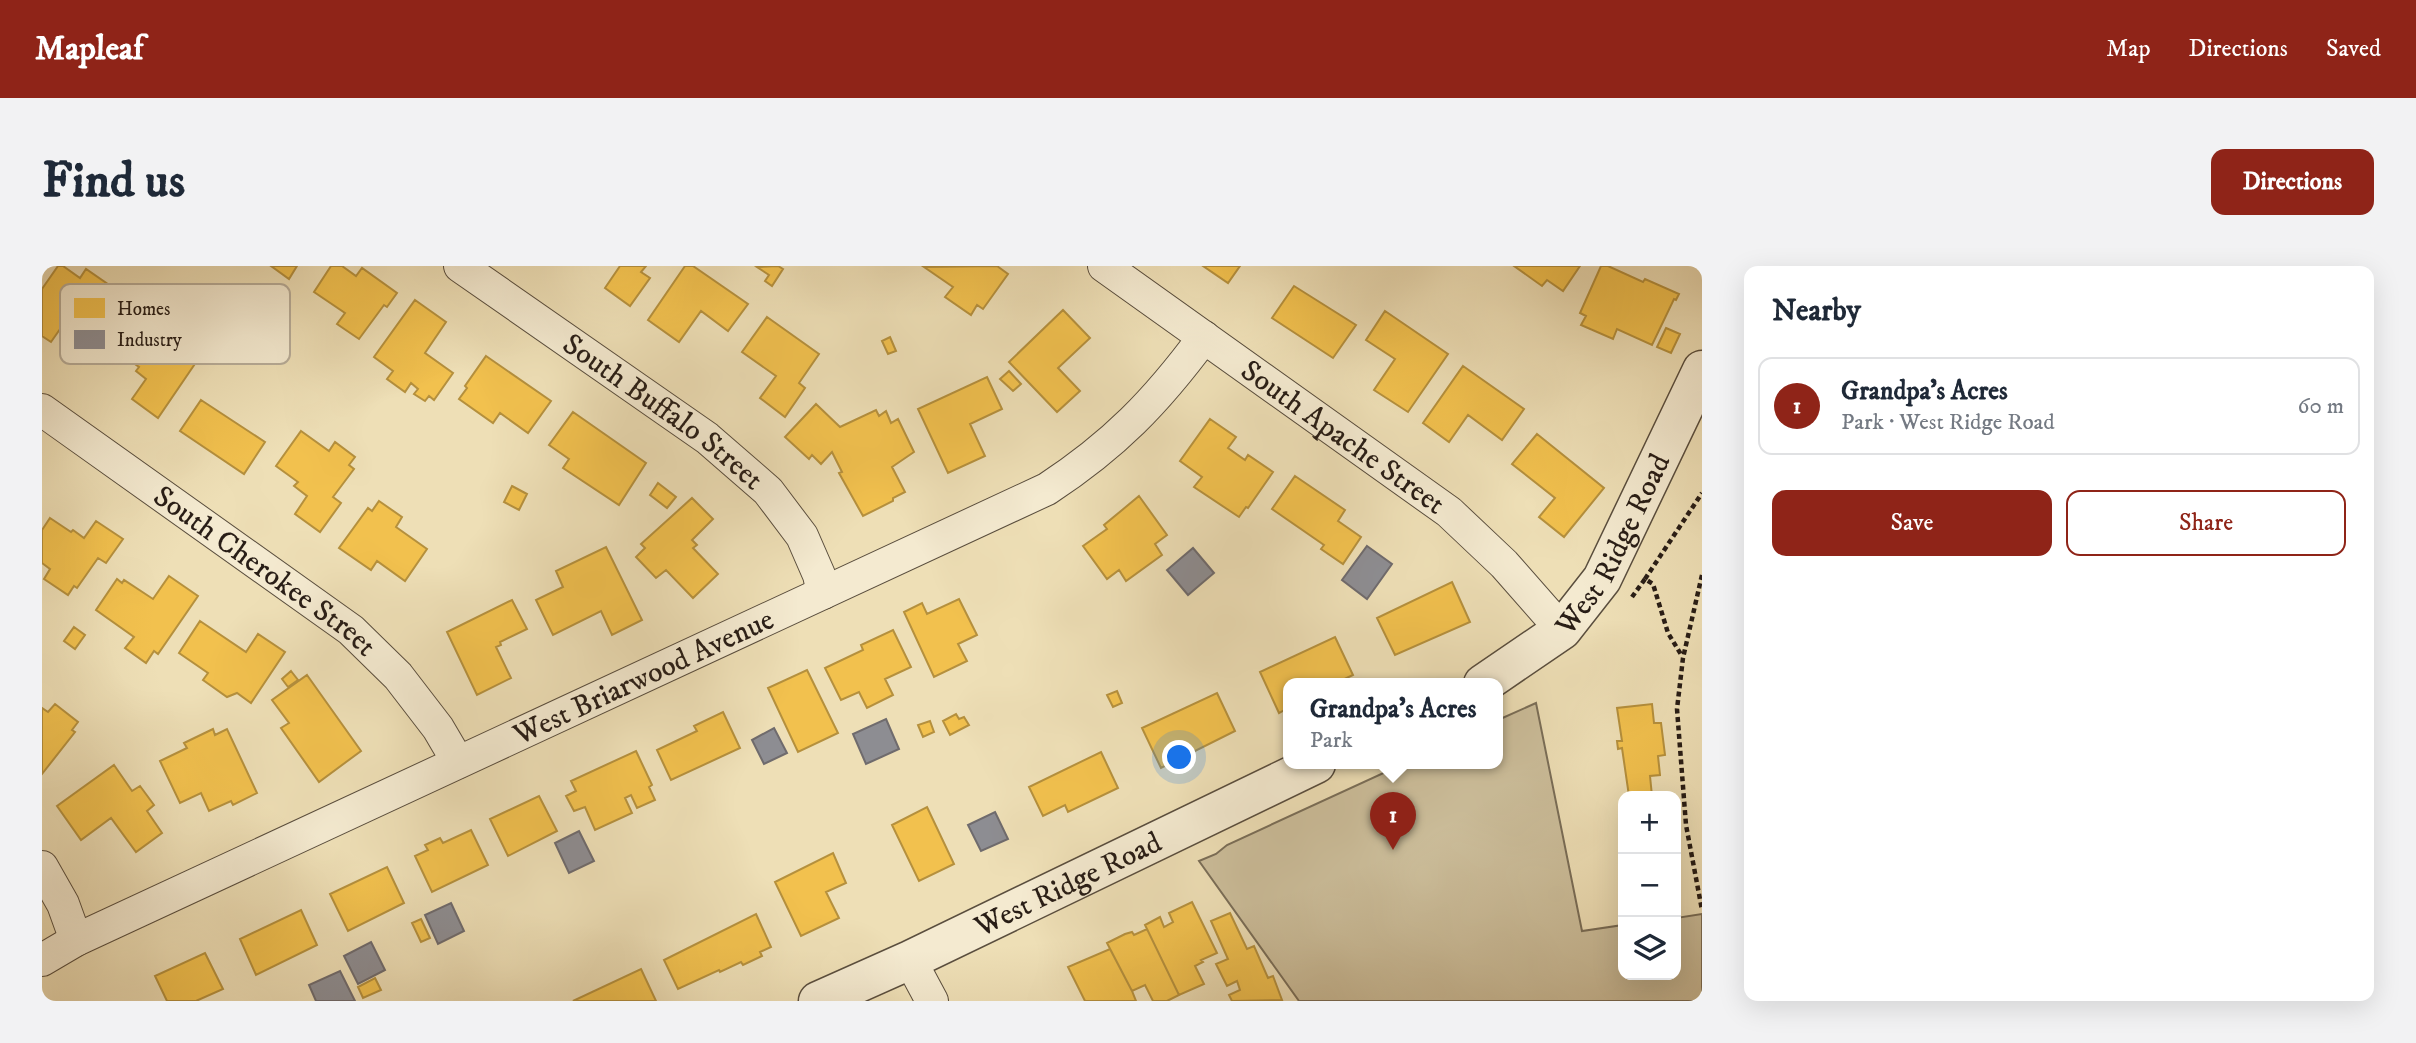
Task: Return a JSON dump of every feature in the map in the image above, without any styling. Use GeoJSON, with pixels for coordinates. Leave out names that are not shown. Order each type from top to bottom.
{"type":"FeatureCollection","features":[{"type":"Feature","properties":{"kind":"street","name":"South Buffalo Street"},"geometry":{"type":"LineString","coordinates":[[460,266],[707,438],[768,491],[802,536],[819,575],[822,593]]}},
{"type":"Feature","properties":{"kind":"street","name":"South Apache Street"},"geometry":{"type":"LineString","coordinates":[[1104,266],[1449,512],[1504,564],[1562,630]]}},
{"type":"Feature","properties":{"kind":"street","name":"West Briarwood Avenue"},"geometry":{"type":"LineString","coordinates":[[42,960],[76,940],[1046,489],[1075,470],[1142,413],[1172,380],[1204,337]]}},
{"type":"Feature","properties":{"kind":"street","name":"West Ridge Road"},"geometry":{"type":"LineString","coordinates":[[1492,678],[1562,630],[1602,579],[1702,370]]}},
{"type":"Feature","properties":{"kind":"street","name":"South Cherokee Street"},"geometry":{"type":"LineString","coordinates":[[42,410],[351,630],[398,676],[438,728],[458,762]]}},
{"type":"Feature","properties":{"kind":"street","name":"West Ridge Road"},"geometry":{"type":"LineString","coordinates":[[818,1001],[910,960],[1306,769]]}},
{"type":"Feature","properties":{"kind":"street"},"geometry":{"type":"LineString","coordinates":[[42,867],[63,904],[76,940]]}},
{"type":"Feature","properties":{"kind":"street"},"geometry":{"type":"LineString","coordinates":[[910,960],[932,1001]]}},
{"type":"Feature","properties":{"kind":"path"},"geometry":{"type":"LineString","coordinates":[[1627,603],[1702,493]]}},
{"type":"Feature","properties":{"kind":"path"},"geometry":{"type":"LineString","coordinates":[[1702,575],[1683,658],[1677,709],[1686,825],[1702,910]]}},
{"type":"Feature","properties":{"kind":"path"},"geometry":{"type":"LineString","coordinates":[[1645,579],[1653,584],[1668,634],[1683,658]]}},
{"type":"Feature","properties":{"kind":"shaded area"},"geometry":{"type":"Polygon","coordinates":[[[1536,703],[1582,931],[1618,926],[1618,980],[1681,980],[1681,917],[1702,914],[1702,1001],[1299,1001],[1199,861],[1216,854],[1227,845],[1392,769],[1503,769],[1503,718],[1536,703]]]}},
{"type":"Feature","properties":{"kind":"building: Homes"},"geometry":{"type":"Polygon","coordinates":[[[58,266],[63,266],[80,278],[86,269],[108,284],[60,284],[60,329],[51,342],[42,336],[42,289],[58,266]]]}},
{"type":"Feature","properties":{"kind":"building: Homes"},"geometry":{"type":"Polygon","coordinates":[[[271,266],[297,266],[289,279],[271,266]]]}},
{"type":"Feature","properties":{"kind":"building: Homes"},"geometry":{"type":"Polygon","coordinates":[[[331,266],[342,266],[356,276],[362,268],[397,293],[387,307],[384,305],[359,339],[337,324],[345,313],[314,292],[331,266]]]}},
{"type":"Feature","properties":{"kind":"building: Homes"},"geometry":{"type":"Polygon","coordinates":[[[620,266],[646,266],[641,272],[650,278],[630,306],[605,288],[620,266]]]}},
{"type":"Feature","properties":{"kind":"building: Homes"},"geometry":{"type":"Polygon","coordinates":[[[685,266],[693,266],[748,304],[728,331],[701,311],[679,342],[648,320],[685,266]]]}},
{"type":"Feature","properties":{"kind":"building: Homes"},"geometry":{"type":"Polygon","coordinates":[[[778,266],[783,269],[772,286],[765,281],[769,275],[757,267],[778,266]]]}},
{"type":"Feature","properties":{"kind":"building: Homes"},"geometry":{"type":"Polygon","coordinates":[[[997,266],[1008,274],[983,309],[977,305],[971,315],[945,297],[953,287],[924,267],[997,266]]]}},
{"type":"Feature","properties":{"kind":"building: Homes"},"geometry":{"type":"Polygon","coordinates":[[[1203,266],[1240,266],[1228,283],[1203,266]]]}},
{"type":"Feature","properties":{"kind":"building: Homes"},"geometry":{"type":"Polygon","coordinates":[[[1514,266],[1580,266],[1563,291],[1547,280],[1542,286],[1514,266]]]}},
{"type":"Feature","properties":{"kind":"building: Homes"},"geometry":{"type":"Polygon","coordinates":[[[1601,266],[1608,266],[1643,282],[1645,279],[1679,294],[1652,345],[1617,329],[1613,339],[1581,325],[1586,316],[1580,313],[1601,266]]]}},
{"type":"Feature","properties":{"kind":"building: Homes"},"geometry":{"type":"Polygon","coordinates":[[[1294,286],[1356,325],[1333,358],[1272,318],[1294,286]]]}},
{"type":"Feature","properties":{"kind":"building: Homes"},"geometry":{"type":"Polygon","coordinates":[[[415,300],[446,322],[425,353],[453,373],[434,400],[429,396],[425,401],[414,394],[418,389],[411,383],[405,392],[387,379],[393,371],[374,357],[415,300]]]}},
{"type":"Feature","properties":{"kind":"building: Homes"},"geometry":{"type":"Polygon","coordinates":[[[1063,310],[1090,338],[1058,368],[1080,391],[1057,412],[1009,362],[1063,310]]]}},
{"type":"Feature","properties":{"kind":"building: Homes"},"geometry":{"type":"Polygon","coordinates":[[[1385,311],[1448,354],[1408,412],[1374,390],[1395,359],[1366,340],[1385,311]]]}},
{"type":"Feature","properties":{"kind":"building: Homes"},"geometry":{"type":"Polygon","coordinates":[[[767,317],[819,354],[799,383],[805,388],[785,417],[760,398],[776,376],[742,352],[767,317]]]}},
{"type":"Feature","properties":{"kind":"building: Homes"},"geometry":{"type":"Polygon","coordinates":[[[1666,328],[1680,334],[1671,353],[1657,347],[1666,328]]]}},
{"type":"Feature","properties":{"kind":"building: Homes"},"geometry":{"type":"Polygon","coordinates":[[[890,337],[896,351],[888,354],[882,341],[890,337]]]}},
{"type":"Feature","properties":{"kind":"building: Homes"},"geometry":{"type":"Polygon","coordinates":[[[486,356],[551,401],[528,433],[500,413],[493,423],[459,399],[486,356]]]}},
{"type":"Feature","properties":{"kind":"building: Homes"},"geometry":{"type":"Polygon","coordinates":[[[135,364],[195,364],[158,418],[132,399],[146,379],[136,371],[139,367],[135,364]]]}},
{"type":"Feature","properties":{"kind":"building: Homes"},"geometry":{"type":"Polygon","coordinates":[[[1463,366],[1524,409],[1502,440],[1468,415],[1449,442],[1423,423],[1463,366]]]}},
{"type":"Feature","properties":{"kind":"building: Homes"},"geometry":{"type":"Polygon","coordinates":[[[1009,371],[1021,384],[1013,391],[1000,379],[1009,371]]]}},
{"type":"Feature","properties":{"kind":"building: Homes"},"geometry":{"type":"Polygon","coordinates":[[[987,377],[1002,409],[970,424],[985,456],[948,473],[918,409],[987,377]]]}},
{"type":"Feature","properties":{"kind":"building: Homes"},"geometry":{"type":"Polygon","coordinates":[[[201,400],[265,442],[244,474],[180,431],[201,400]]]}},
{"type":"Feature","properties":{"kind":"building: Homes"},"geometry":{"type":"Polygon","coordinates":[[[816,404],[840,427],[876,410],[879,416],[886,411],[891,423],[898,419],[914,452],[892,467],[905,492],[863,516],[839,473],[842,472],[832,452],[821,464],[812,455],[809,459],[785,437],[816,404]]]}},
{"type":"Feature","properties":{"kind":"building: Homes"},"geometry":{"type":"Polygon","coordinates":[[[573,412],[646,463],[619,505],[563,468],[569,459],[549,445],[573,412]]]}},
{"type":"Feature","properties":{"kind":"building: Homes"},"geometry":{"type":"Polygon","coordinates":[[[1210,419],[1236,437],[1228,448],[1245,460],[1248,455],[1273,472],[1239,517],[1194,487],[1202,477],[1180,461],[1210,419]]]}},
{"type":"Feature","properties":{"kind":"building: Homes"},"geometry":{"type":"Polygon","coordinates":[[[301,431],[329,451],[335,442],[355,457],[349,465],[354,469],[333,497],[341,503],[320,532],[295,514],[307,496],[294,486],[298,482],[276,466],[301,431]]]}},
{"type":"Feature","properties":{"kind":"building: Homes"},"geometry":{"type":"Polygon","coordinates":[[[1537,434],[1604,488],[1564,537],[1539,517],[1555,498],[1512,464],[1537,434]]]}},
{"type":"Feature","properties":{"kind":"building: Homes"},"geometry":{"type":"Polygon","coordinates":[[[1295,476],[1345,510],[1338,521],[1361,537],[1343,564],[1321,549],[1324,545],[1272,509],[1295,476]]]}},
{"type":"Feature","properties":{"kind":"building: Homes"},"geometry":{"type":"Polygon","coordinates":[[[658,483],[676,497],[667,508],[650,495],[658,483]]]}},
{"type":"Feature","properties":{"kind":"building: Homes"},"geometry":{"type":"Polygon","coordinates":[[[512,486],[527,494],[519,510],[504,502],[512,486]]]}},
{"type":"Feature","properties":{"kind":"building: Homes"},"geometry":{"type":"Polygon","coordinates":[[[1139,496],[1167,535],[1155,544],[1162,555],[1126,581],[1119,570],[1107,579],[1083,546],[1107,529],[1104,525],[1139,496]]]}},
{"type":"Feature","properties":{"kind":"building: Homes"},"geometry":{"type":"Polygon","coordinates":[[[692,498],[713,519],[692,540],[697,545],[693,548],[718,574],[693,598],[666,570],[656,578],[636,557],[645,548],[641,544],[692,498]]]}},
{"type":"Feature","properties":{"kind":"building: Homes"},"geometry":{"type":"Polygon","coordinates":[[[379,501],[402,517],[396,527],[427,549],[405,581],[377,561],[371,570],[339,548],[368,508],[372,511],[379,501]]]}},
{"type":"Feature","properties":{"kind":"building: Homes"},"geometry":{"type":"Polygon","coordinates":[[[50,518],[84,538],[96,521],[123,539],[106,563],[98,558],[77,588],[74,586],[68,595],[44,579],[50,569],[42,563],[42,530],[50,518]]]}},
{"type":"Feature","properties":{"kind":"building: Homes"},"geometry":{"type":"Polygon","coordinates":[[[606,547],[642,620],[612,635],[601,611],[553,635],[536,600],[563,587],[556,571],[606,547]]]}},
{"type":"Feature","properties":{"kind":"building: Homes"},"geometry":{"type":"Polygon","coordinates":[[[169,576],[198,596],[158,654],[154,651],[146,663],[125,648],[134,637],[96,610],[117,579],[122,583],[124,580],[153,599],[169,576]]]}},
{"type":"Feature","properties":{"kind":"building: Homes"},"geometry":{"type":"Polygon","coordinates":[[[1452,582],[1470,622],[1395,655],[1377,618],[1452,582]]]}},
{"type":"Feature","properties":{"kind":"building: Homes"},"geometry":{"type":"Polygon","coordinates":[[[959,599],[977,635],[958,644],[967,661],[934,677],[904,612],[922,603],[927,614],[959,599]]]}},
{"type":"Feature","properties":{"kind":"building: Homes"},"geometry":{"type":"Polygon","coordinates":[[[512,600],[527,629],[500,642],[501,645],[496,647],[511,678],[477,695],[447,632],[512,600]]]}},
{"type":"Feature","properties":{"kind":"building: Homes"},"geometry":{"type":"Polygon","coordinates":[[[200,621],[246,652],[258,634],[285,652],[251,703],[237,693],[227,697],[203,680],[208,673],[179,653],[200,621]]]}},
{"type":"Feature","properties":{"kind":"building: Homes"},"geometry":{"type":"Polygon","coordinates":[[[74,627],[85,635],[75,649],[64,641],[74,627]]]}},
{"type":"Feature","properties":{"kind":"building: Homes"},"geometry":{"type":"Polygon","coordinates":[[[893,630],[911,667],[885,679],[893,695],[867,708],[859,692],[841,700],[825,668],[863,650],[861,645],[893,630]]]}},
{"type":"Feature","properties":{"kind":"building: Homes"},"geometry":{"type":"Polygon","coordinates":[[[1335,637],[1353,675],[1347,678],[1283,678],[1283,711],[1279,713],[1260,672],[1335,637]]]}},
{"type":"Feature","properties":{"kind":"building: Homes"},"geometry":{"type":"Polygon","coordinates":[[[807,670],[838,733],[798,752],[768,688],[807,670]]]}},
{"type":"Feature","properties":{"kind":"building: Homes"},"geometry":{"type":"Polygon","coordinates":[[[291,671],[298,680],[288,687],[282,679],[291,671]]]}},
{"type":"Feature","properties":{"kind":"building: Homes"},"geometry":{"type":"Polygon","coordinates":[[[307,675],[361,751],[319,782],[281,728],[289,723],[272,700],[307,675]]]}},
{"type":"Feature","properties":{"kind":"building: Homes"},"geometry":{"type":"Polygon","coordinates":[[[1117,691],[1122,703],[1113,707],[1107,695],[1117,691]]]}},
{"type":"Feature","properties":{"kind":"building: Homes"},"geometry":{"type":"Polygon","coordinates":[[[1217,693],[1235,731],[1161,768],[1142,728],[1217,693]]]}},
{"type":"Feature","properties":{"kind":"building: Homes"},"geometry":{"type":"Polygon","coordinates":[[[55,704],[78,722],[72,730],[75,732],[42,774],[42,708],[48,712],[55,704]]]}},
{"type":"Feature","properties":{"kind":"building: Homes"},"geometry":{"type":"Polygon","coordinates":[[[1652,704],[1654,723],[1661,723],[1665,755],[1658,756],[1660,775],[1650,776],[1652,791],[1628,791],[1622,748],[1618,749],[1617,741],[1622,741],[1617,708],[1652,704]]]}},
{"type":"Feature","properties":{"kind":"building: Homes"},"geometry":{"type":"Polygon","coordinates":[[[723,712],[740,748],[671,780],[657,750],[697,731],[694,726],[723,712]]]}},
{"type":"Feature","properties":{"kind":"building: Homes"},"geometry":{"type":"Polygon","coordinates":[[[956,714],[959,719],[964,717],[969,725],[950,735],[943,721],[956,714]]]}},
{"type":"Feature","properties":{"kind":"building: Homes"},"geometry":{"type":"Polygon","coordinates":[[[930,721],[934,732],[923,737],[918,725],[930,721]]]}},
{"type":"Feature","properties":{"kind":"building: Homes"},"geometry":{"type":"Polygon","coordinates":[[[213,729],[215,735],[227,729],[257,793],[233,805],[231,801],[209,811],[201,793],[180,803],[160,761],[187,748],[184,743],[213,729]]]}},
{"type":"Feature","properties":{"kind":"building: Homes"},"geometry":{"type":"Polygon","coordinates":[[[636,751],[652,785],[649,787],[655,800],[637,808],[631,795],[625,798],[632,813],[595,830],[585,807],[574,811],[566,796],[576,791],[571,781],[636,751]]]}},
{"type":"Feature","properties":{"kind":"building: Homes"},"geometry":{"type":"Polygon","coordinates":[[[1101,752],[1118,788],[1068,812],[1065,805],[1043,816],[1029,787],[1101,752]]]}},
{"type":"Feature","properties":{"kind":"building: Homes"},"geometry":{"type":"Polygon","coordinates":[[[114,765],[132,791],[140,786],[154,805],[147,811],[162,833],[136,852],[111,818],[81,840],[57,806],[114,765]]]}},
{"type":"Feature","properties":{"kind":"building: Homes"},"geometry":{"type":"Polygon","coordinates":[[[539,796],[557,831],[508,856],[490,819],[539,796]]]}},
{"type":"Feature","properties":{"kind":"building: Homes"},"geometry":{"type":"Polygon","coordinates":[[[927,807],[954,864],[919,881],[892,825],[927,807]]]}},
{"type":"Feature","properties":{"kind":"building: Homes"},"geometry":{"type":"Polygon","coordinates":[[[471,830],[488,865],[432,892],[415,856],[428,850],[425,845],[440,838],[443,843],[471,830]]]}},
{"type":"Feature","properties":{"kind":"building: Homes"},"geometry":{"type":"Polygon","coordinates":[[[833,853],[846,883],[826,892],[839,918],[801,936],[775,882],[833,853]]]}},
{"type":"Feature","properties":{"kind":"building: Homes"},"geometry":{"type":"Polygon","coordinates":[[[387,867],[404,903],[348,931],[330,894],[387,867]]]}},
{"type":"Feature","properties":{"kind":"building: Homes"},"geometry":{"type":"Polygon","coordinates":[[[1192,902],[1217,953],[1201,960],[1203,962],[1195,966],[1204,984],[1179,995],[1145,925],[1160,917],[1164,927],[1173,922],[1169,913],[1192,902]]]}},
{"type":"Feature","properties":{"kind":"building: Homes"},"geometry":{"type":"Polygon","coordinates":[[[301,910],[317,945],[256,975],[240,939],[301,910]]]}},
{"type":"Feature","properties":{"kind":"building: Homes"},"geometry":{"type":"Polygon","coordinates":[[[1230,913],[1247,949],[1254,946],[1268,978],[1273,976],[1282,1000],[1232,1001],[1229,995],[1240,990],[1237,981],[1227,986],[1216,964],[1228,959],[1211,921],[1230,913]]]}},
{"type":"Feature","properties":{"kind":"building: Homes"},"geometry":{"type":"Polygon","coordinates":[[[756,914],[771,947],[760,952],[762,956],[743,965],[741,962],[720,972],[719,970],[678,989],[664,960],[756,914]]]}},
{"type":"Feature","properties":{"kind":"building: Homes"},"geometry":{"type":"Polygon","coordinates":[[[421,919],[430,938],[421,942],[412,923],[421,919]]]}},
{"type":"Feature","properties":{"kind":"building: Homes"},"geometry":{"type":"Polygon","coordinates":[[[1147,929],[1179,995],[1167,1001],[1153,1001],[1145,985],[1132,991],[1107,943],[1125,934],[1132,932],[1134,935],[1147,929]]]}},
{"type":"Feature","properties":{"kind":"building: Homes"},"geometry":{"type":"Polygon","coordinates":[[[1110,949],[1136,1001],[1085,1001],[1068,967],[1110,949]]]}},
{"type":"Feature","properties":{"kind":"building: Homes"},"geometry":{"type":"Polygon","coordinates":[[[205,953],[223,989],[196,1001],[167,1001],[155,976],[205,953]]]}},
{"type":"Feature","properties":{"kind":"building: Homes"},"geometry":{"type":"Polygon","coordinates":[[[641,969],[656,1001],[573,1001],[641,969]]]}},
{"type":"Feature","properties":{"kind":"building: Homes"},"geometry":{"type":"Polygon","coordinates":[[[375,978],[381,990],[363,998],[358,987],[375,978]]]}},
{"type":"Feature","properties":{"kind":"building: Industry"},"geometry":{"type":"Polygon","coordinates":[[[1367,546],[1392,564],[1367,599],[1342,580],[1367,546]]]}},
{"type":"Feature","properties":{"kind":"building: Industry"},"geometry":{"type":"Polygon","coordinates":[[[1193,548],[1214,573],[1188,595],[1167,570],[1193,548]]]}},
{"type":"Feature","properties":{"kind":"building: Industry"},"geometry":{"type":"Polygon","coordinates":[[[886,719],[899,749],[866,764],[853,734],[886,719]]]}},
{"type":"Feature","properties":{"kind":"building: Industry"},"geometry":{"type":"Polygon","coordinates":[[[774,728],[787,753],[764,764],[752,740],[774,728]]]}},
{"type":"Feature","properties":{"kind":"building: Industry"},"geometry":{"type":"Polygon","coordinates":[[[995,812],[1008,839],[981,851],[968,825],[995,812]]]}},
{"type":"Feature","properties":{"kind":"building: Industry"},"geometry":{"type":"Polygon","coordinates":[[[579,831],[594,861],[569,873],[555,843],[579,831]]]}},
{"type":"Feature","properties":{"kind":"building: Industry"},"geometry":{"type":"Polygon","coordinates":[[[451,903],[464,931],[438,944],[425,915],[451,903]]]}},
{"type":"Feature","properties":{"kind":"building: Industry"},"geometry":{"type":"Polygon","coordinates":[[[371,942],[385,970],[358,984],[344,956],[371,942]]]}},
{"type":"Feature","properties":{"kind":"building: Industry"},"geometry":{"type":"Polygon","coordinates":[[[340,971],[355,1001],[316,1001],[309,985],[340,971]]]}},
{"type":"Feature","properties":{"kind":"place","name":"Grandpa's Acres"},"geometry":{"type":"Point","coordinates":[1393,850]}}]}
